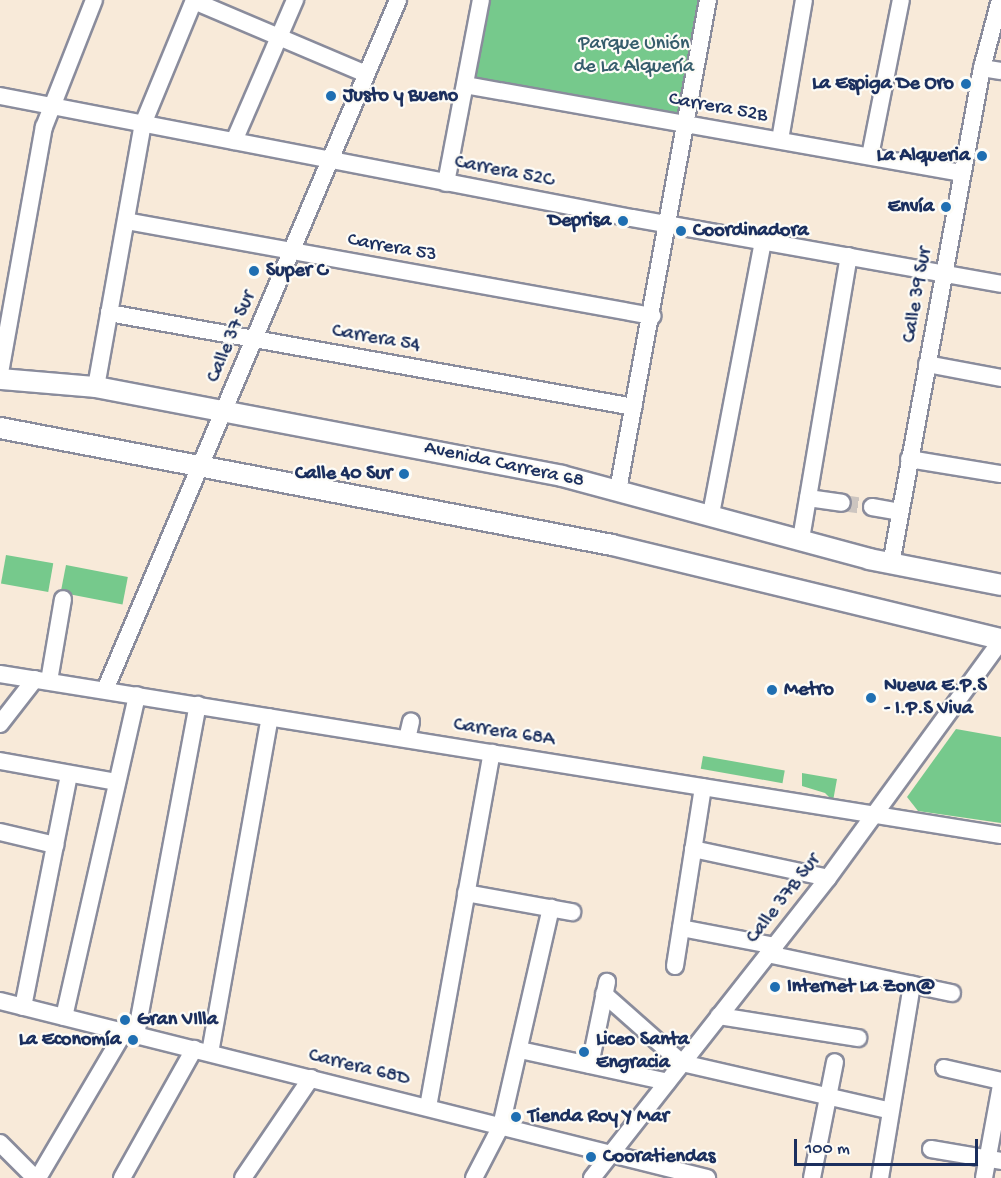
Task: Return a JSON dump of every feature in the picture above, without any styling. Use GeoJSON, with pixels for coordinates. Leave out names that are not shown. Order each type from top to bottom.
{"type":"FeatureCollection","features":[{"type":"Feature","properties":{"kind":"main road","name":"Avenida Carrera 68"},"geometry":{"type":"LineString","coordinates":[[0,380],[96,387],[225,409],[618,490],[891,564],[1001,585]]}},
{"type":"Feature","properties":{"kind":"main road"},"geometry":{"type":"LineString","coordinates":[[0,428],[612,545],[1001,640]]}},
{"type":"Feature","properties":{"kind":"street"},"geometry":{"type":"LineString","coordinates":[[0,373],[50,105],[94,0]]}},
{"type":"Feature","properties":{"kind":"street"},"geometry":{"type":"LineString","coordinates":[[234,141],[295,0]]}},
{"type":"Feature","properties":{"kind":"street","name":"Calle 37 Sur"},"geometry":{"type":"LineString","coordinates":[[105,690],[398,0]]}},
{"type":"Feature","properties":{"kind":"street"},"geometry":{"type":"LineString","coordinates":[[446,183],[481,0]]}},
{"type":"Feature","properties":{"kind":"street"},"geometry":{"type":"LineString","coordinates":[[618,490],[652,316],[708,0]]}},
{"type":"Feature","properties":{"kind":"street"},"geometry":{"type":"LineString","coordinates":[[780,140],[804,0]]}},
{"type":"Feature","properties":{"kind":"street"},"geometry":{"type":"LineString","coordinates":[[870,156],[901,0]]}},
{"type":"Feature","properties":{"kind":"street","name":"Calle 39 Sur"},"geometry":{"type":"LineString","coordinates":[[891,564],[982,68],[1000,0]]}},
{"type":"Feature","properties":{"kind":"street"},"geometry":{"type":"LineString","coordinates":[[96,387],[143,124],[194,1],[366,74]]}},
{"type":"Feature","properties":{"kind":"street"},"geometry":{"type":"LineString","coordinates":[[982,68],[1001,71]]}},
{"type":"Feature","properties":{"kind":"street","name":"Carrera 52B"},"geometry":{"type":"LineString","coordinates":[[465,85],[962,173]]}},
{"type":"Feature","properties":{"kind":"street","name":"Carrera 52C"},"geometry":{"type":"LineString","coordinates":[[0,96],[446,183],[1001,284]]}},
{"type":"Feature","properties":{"kind":"street","name":"Carrera 53"},"geometry":{"type":"LineString","coordinates":[[126,221],[652,316]]}},
{"type":"Feature","properties":{"kind":"street"},"geometry":{"type":"LineString","coordinates":[[711,514],[763,241]]}},
{"type":"Feature","properties":{"kind":"street"},"geometry":{"type":"LineString","coordinates":[[801,539],[849,256]]}},
{"type":"Feature","properties":{"kind":"street","name":"Carrera 54"},"geometry":{"type":"LineString","coordinates":[[109,314],[634,407]]}},
{"type":"Feature","properties":{"kind":"street"},"geometry":{"type":"LineString","coordinates":[[927,364],[1001,378]]}},
{"type":"Feature","properties":{"kind":"street"},"geometry":{"type":"LineString","coordinates":[[909,459],[1001,474]]}},
{"type":"Feature","properties":{"kind":"street"},"geometry":{"type":"LineString","coordinates":[[808,498],[842,503]]}},
{"type":"Feature","properties":{"kind":"street"},"geometry":{"type":"LineString","coordinates":[[872,507],[900,512]]}},
{"type":"Feature","properties":{"kind":"street"},"geometry":{"type":"LineString","coordinates":[[0,724],[42,680],[63,599]]}},
{"type":"Feature","properties":{"kind":"street","name":"Calle 37B Sur"},"geometry":{"type":"LineString","coordinates":[[592,1178],[828,878],[1001,640]]}},
{"type":"Feature","properties":{"kind":"street","name":"Carrera 68A"},"geometry":{"type":"LineString","coordinates":[[0,674],[1001,835]]}},
{"type":"Feature","properties":{"kind":"street"},"geometry":{"type":"LineString","coordinates":[[64,1017],[137,695]]}},
{"type":"Feature","properties":{"kind":"street"},"geometry":{"type":"LineString","coordinates":[[0,1143],[37,1178],[130,1033],[198,705]]}},
{"type":"Feature","properties":{"kind":"street"},"geometry":{"type":"LineString","coordinates":[[123,1178],[202,1051],[270,717]]}},
{"type":"Feature","properties":{"kind":"street"},"geometry":{"type":"LineString","coordinates":[[407,739],[411,721]]}},
{"type":"Feature","properties":{"kind":"street"},"geometry":{"type":"LineString","coordinates":[[428,1107],[492,753]]}},
{"type":"Feature","properties":{"kind":"street"},"geometry":{"type":"LineString","coordinates":[[1,765],[117,782]]}},
{"type":"Feature","properties":{"kind":"street"},"geometry":{"type":"LineString","coordinates":[[23,1007],[69,774]]}},
{"type":"Feature","properties":{"kind":"street"},"geometry":{"type":"LineString","coordinates":[[675,966],[703,786]]}},
{"type":"Feature","properties":{"kind":"street"},"geometry":{"type":"LineString","coordinates":[[0,832],[55,845]]}},
{"type":"Feature","properties":{"kind":"street"},"geometry":{"type":"LineString","coordinates":[[693,849],[828,878]]}},
{"type":"Feature","properties":{"kind":"street"},"geometry":{"type":"LineString","coordinates":[[466,893],[572,912]]}},
{"type":"Feature","properties":{"kind":"street"},"geometry":{"type":"LineString","coordinates":[[474,1178],[501,1126],[551,908]]}},
{"type":"Feature","properties":{"kind":"street"},"geometry":{"type":"LineString","coordinates":[[681,928],[952,993]]}},
{"type":"Feature","properties":{"kind":"street"},"geometry":{"type":"LineString","coordinates":[[880,1178],[912,985]]}},
{"type":"Feature","properties":{"kind":"street"},"geometry":{"type":"LineString","coordinates":[[590,1065],[605,988],[682,1063],[891,1112]]}},
{"type":"Feature","properties":{"kind":"street","name":"Carrera 68D"},"geometry":{"type":"LineString","coordinates":[[0,1001],[707,1178]]}},
{"type":"Feature","properties":{"kind":"street"},"geometry":{"type":"LineString","coordinates":[[719,1016],[858,1038]]}},
{"type":"Feature","properties":{"kind":"street"},"geometry":{"type":"LineString","coordinates":[[520,1050],[668,1082]]}},
{"type":"Feature","properties":{"kind":"street"},"geometry":{"type":"LineString","coordinates":[[812,1178],[826,1096],[835,1062]]}},
{"type":"Feature","properties":{"kind":"street"},"geometry":{"type":"LineString","coordinates":[[944,1068],[1001,1083],[994,1160],[984,1178]]}},
{"type":"Feature","properties":{"kind":"street"},"geometry":{"type":"LineString","coordinates":[[243,1178],[311,1078]]}},
{"type":"Feature","properties":{"kind":"street"},"geometry":{"type":"LineString","coordinates":[[931,1149],[994,1160]]}},
{"type":"Feature","properties":{"kind":"green space","name":"Parque Unión de La Alquería"},"geometry":{"type":"Polygon","coordinates":[[[484,0],[706,0],[683,120],[468,83],[484,0]]]}},
{"type":"Feature","properties":{"kind":"green space"},"geometry":{"type":"Polygon","coordinates":[[[6,555],[53,563],[48,592],[1,584],[6,555]]]}},
{"type":"Feature","properties":{"kind":"green space"},"geometry":{"type":"Polygon","coordinates":[[[66,565],[128,577],[122,605],[61,592],[66,565]]]}},
{"type":"Feature","properties":{"kind":"green space"},"geometry":{"type":"Polygon","coordinates":[[[956,729],[1001,737],[1001,823],[918,811],[907,797],[956,729]]]}},
{"type":"Feature","properties":{"kind":"green space"},"geometry":{"type":"Polygon","coordinates":[[[703,756],[785,770],[782,783],[701,769],[703,756]]]}},
{"type":"Feature","properties":{"kind":"green space"},"geometry":{"type":"Polygon","coordinates":[[[802,773],[837,779],[833,801],[825,793],[802,786],[802,773]]]}},
{"type":"Feature","properties":{"kind":"tunnel"},"geometry":{"type":"LineString","coordinates":[[842,503],[872,507]]}},
{"type":"Feature","properties":{"kind":"place","name":"La Espiga De Oro"},"geometry":{"type":"Point","coordinates":[966,84]}},
{"type":"Feature","properties":{"kind":"place","name":"Justo y Bueno"},"geometry":{"type":"Point","coordinates":[331,96]}},
{"type":"Feature","properties":{"kind":"place","name":"La Alqueria"},"geometry":{"type":"Point","coordinates":[982,156]}},
{"type":"Feature","properties":{"kind":"place","name":"Envía"},"geometry":{"type":"Point","coordinates":[946,207]}},
{"type":"Feature","properties":{"kind":"place","name":"Deprisa"},"geometry":{"type":"Point","coordinates":[623,221]}},
{"type":"Feature","properties":{"kind":"place","name":"Coordinadora"},"geometry":{"type":"Point","coordinates":[681,231]}},
{"type":"Feature","properties":{"kind":"place","name":"Super C"},"geometry":{"type":"Point","coordinates":[254,271]}},
{"type":"Feature","properties":{"kind":"place","name":"Calle 40 Sur"},"geometry":{"type":"Point","coordinates":[404,474]}},
{"type":"Feature","properties":{"kind":"place","name":"Metro"},"geometry":{"type":"Point","coordinates":[772,690]}},
{"type":"Feature","properties":{"kind":"place","name":"Nueva E.P.S - I.P.S Viva"},"geometry":{"type":"Point","coordinates":[871,698]}},
{"type":"Feature","properties":{"kind":"place","name":"Internet La Zon@"},"geometry":{"type":"Point","coordinates":[775,987]}},
{"type":"Feature","properties":{"kind":"place","name":"Gran VIlla"},"geometry":{"type":"Point","coordinates":[125,1020]}},
{"type":"Feature","properties":{"kind":"place","name":"La Economía"},"geometry":{"type":"Point","coordinates":[133,1040]}},
{"type":"Feature","properties":{"kind":"place","name":"Liceo Santa Engracia"},"geometry":{"type":"Point","coordinates":[584,1052]}},
{"type":"Feature","properties":{"kind":"place","name":"Tienda Roy Y Mar"},"geometry":{"type":"Point","coordinates":[516,1117]}},
{"type":"Feature","properties":{"kind":"place","name":"Cooratiendas"},"geometry":{"type":"Point","coordinates":[591,1157]}}]}
